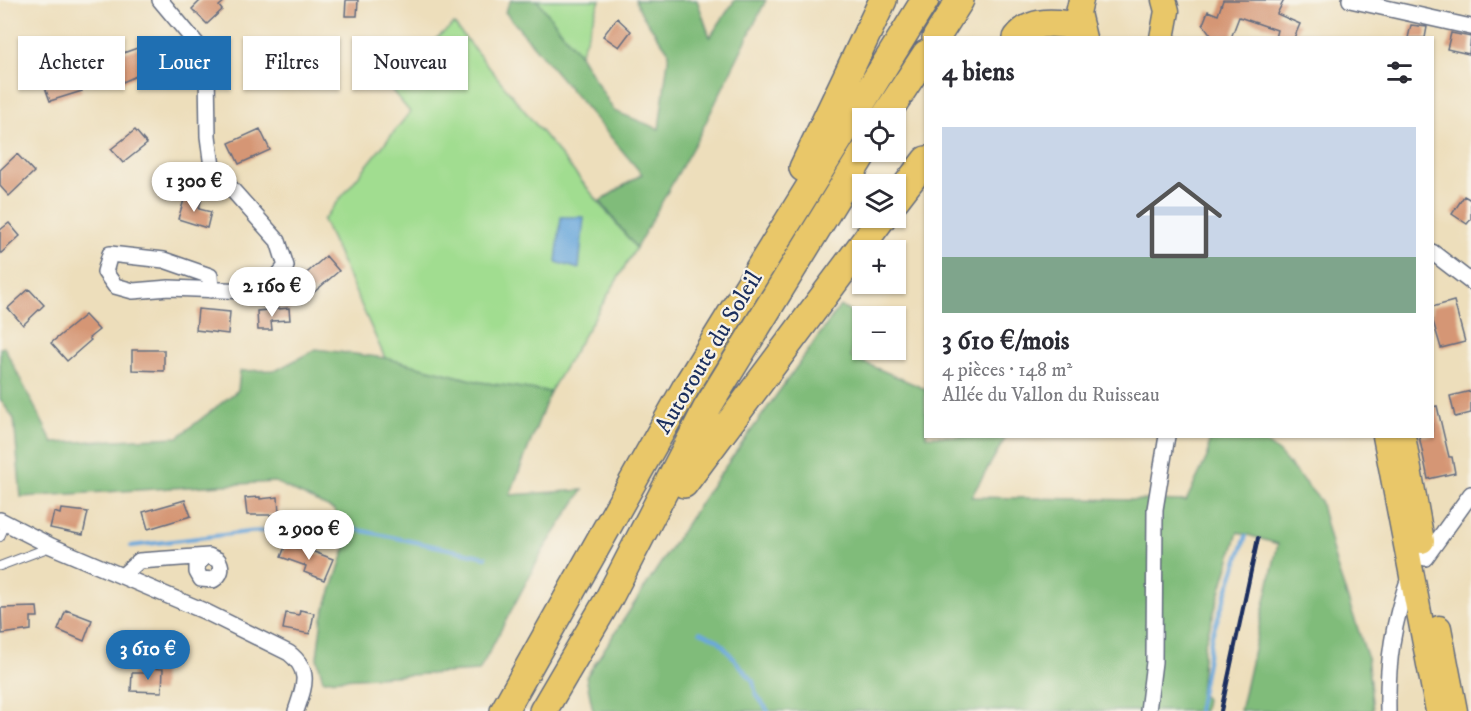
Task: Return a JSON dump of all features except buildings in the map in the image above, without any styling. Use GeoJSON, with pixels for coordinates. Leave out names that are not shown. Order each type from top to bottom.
{"type":"FeatureCollection","features":[{"type":"Feature","properties":{"kind":"highway"},"geometry":{"type":"LineString","coordinates":[[755,272],[882,0]]}},
{"type":"Feature","properties":{"kind":"highway","name":"Autoroute du Soleil"},"geometry":{"type":"LineString","coordinates":[[504,711],[578,574],[755,272],[925,0]]}},
{"type":"Feature","properties":{"kind":"highway"},"geometry":{"type":"LineString","coordinates":[[937,36],[960,0]]}},
{"type":"Feature","properties":{"kind":"highway"},"geometry":{"type":"LineString","coordinates":[[1019,36],[1022,32],[1044,22],[1082,33]]}},
{"type":"Feature","properties":{"kind":"highway"},"geometry":{"type":"LineString","coordinates":[[891,108],[924,57]]}},
{"type":"Feature","properties":{"kind":"highway","name":"Autoroute du Soleil"},"geometry":{"type":"LineString","coordinates":[[543,711],[608,600],[707,408],[858,162]]}},
{"type":"Feature","properties":{"kind":"highway"},"geometry":{"type":"LineString","coordinates":[[906,187],[924,163]]}},
{"type":"Feature","properties":{"kind":"highway"},"geometry":{"type":"LineString","coordinates":[[608,600],[704,454],[874,228]]}},
{"type":"Feature","properties":{"kind":"main road"},"geometry":{"type":"LineString","coordinates":[[1081,0],[1078,13],[1082,33]]}},
{"type":"Feature","properties":{"kind":"main road"},"geometry":{"type":"LineString","coordinates":[[1164,0],[1168,34]]}},
{"type":"Feature","properties":{"kind":"main road"},"geometry":{"type":"LineString","coordinates":[[1386,438],[1455,711]]}},
{"type":"Feature","properties":{"kind":"main road"},"geometry":{"type":"LineString","coordinates":[[1403,438],[1438,711]]}},
{"type":"Feature","properties":{"kind":"street"},"geometry":{"type":"LineString","coordinates":[[160,0],[201,49],[207,71],[207,136],[212,167],[278,241],[286,266],[269,287],[249,291],[211,290],[169,288],[133,291],[114,286],[105,272],[110,254],[164,261],[210,276],[211,290]]}},
{"type":"Feature","properties":{"kind":"street"},"geometry":{"type":"LineString","coordinates":[[1350,0],[1471,27]]}},
{"type":"Feature","properties":{"kind":"street"},"geometry":{"type":"LineString","coordinates":[[1434,254],[1471,282]]}},
{"type":"Feature","properties":{"kind":"street"},"geometry":{"type":"LineString","coordinates":[[1148,711],[1154,662],[1155,509],[1167,438]]}},
{"type":"Feature","properties":{"kind":"street"},"geometry":{"type":"LineString","coordinates":[[1389,711],[1387,668],[1401,601],[1419,565],[1471,494]]}},
{"type":"Feature","properties":{"kind":"street"},"geometry":{"type":"LineString","coordinates":[[2,527],[122,576],[289,653],[305,672],[306,683],[296,711]]}},
{"type":"Feature","properties":{"kind":"street"},"geometry":{"type":"LineString","coordinates":[[122,576],[139,561],[205,557]]}},
{"type":"Feature","properties":{"kind":"street"},"geometry":{"type":"LineString","coordinates":[[1455,711],[1471,702]]}},
{"type":"Feature","properties":{"kind":"lane"},"geometry":{"type":"LineString","coordinates":[[0,566],[51,546]]}},
{"type":"Feature","properties":{"kind":"green space"},"geometry":{"type":"Polygon","coordinates":[[[511,0],[537,0],[580,55],[614,111],[659,129],[669,52],[643,16],[635,0],[697,0],[710,37],[735,0],[766,0],[699,136],[636,248],[600,201],[642,174],[505,12],[511,0]]]}},
{"type":"Feature","properties":{"kind":"green space"},"geometry":{"type":"Polygon","coordinates":[[[537,0],[600,0],[580,55],[537,0]]]}},
{"type":"Feature","properties":{"kind":"green space"},"geometry":{"type":"Polygon","coordinates":[[[454,24],[464,36],[439,36],[454,24]]]}},
{"type":"Feature","properties":{"kind":"green space"},"geometry":{"type":"Polygon","coordinates":[[[468,41],[636,248],[550,392],[480,382],[385,358],[323,220],[410,112],[392,90],[468,90],[468,41]]]}},
{"type":"Feature","properties":{"kind":"green space"},"geometry":{"type":"Polygon","coordinates":[[[840,306],[852,312],[852,360],[858,360],[924,389],[924,438],[1005,438],[971,497],[1186,501],[1208,455],[1209,438],[1260,438],[1279,453],[1320,500],[1336,564],[1367,656],[1373,711],[1240,711],[1278,544],[1238,532],[1204,646],[1200,693],[1206,699],[1204,711],[593,711],[586,677],[708,491],[840,306]]]}},
{"type":"Feature","properties":{"kind":"green space"},"geometry":{"type":"Polygon","coordinates":[[[4,347],[53,443],[178,437],[238,390],[240,371],[277,370],[316,349],[385,358],[480,382],[550,392],[510,495],[583,490],[544,549],[479,671],[323,680],[317,658],[322,618],[348,541],[334,510],[275,482],[21,497],[14,419],[0,399],[0,348],[4,347]]]}},
{"type":"Feature","properties":{"kind":"water"},"geometry":{"type":"Polygon","coordinates":[[[561,217],[584,217],[579,269],[556,262],[561,217]]]}},
{"type":"Feature","properties":{"kind":"waterway"},"geometry":{"type":"LineString","coordinates":[[131,546],[248,532],[340,526],[486,557]]}},
{"type":"Feature","properties":{"kind":"waterway"},"geometry":{"type":"LineString","coordinates":[[1198,711],[1212,635],[1246,536]]}},
{"type":"Feature","properties":{"kind":"waterway"},"geometry":{"type":"LineString","coordinates":[[700,632],[718,640],[753,681],[756,694],[768,711]]}},
{"type":"Feature","properties":{"kind":"railway"},"geometry":{"type":"LineString","coordinates":[[1221,711],[1258,538]]}}]}
